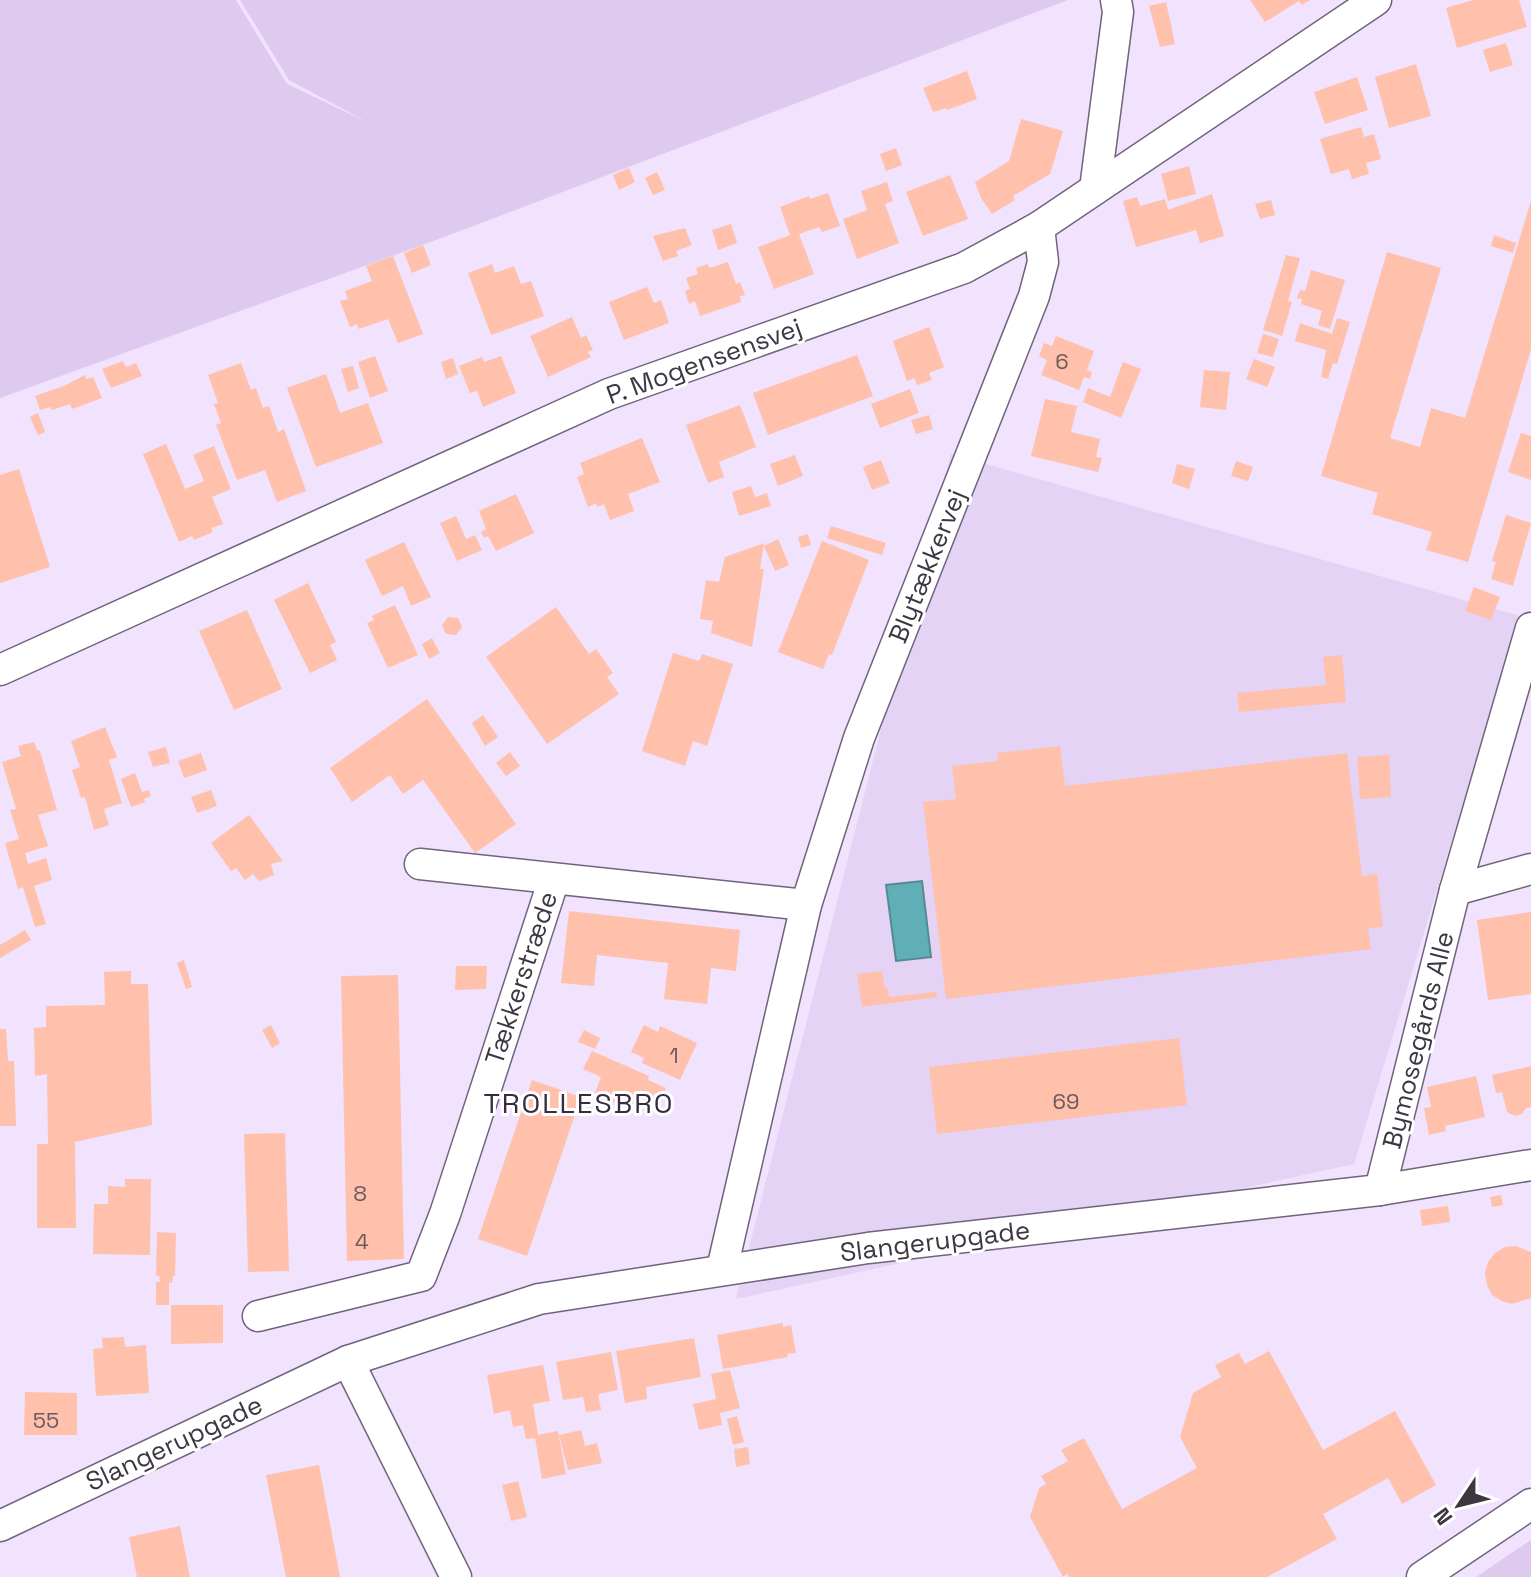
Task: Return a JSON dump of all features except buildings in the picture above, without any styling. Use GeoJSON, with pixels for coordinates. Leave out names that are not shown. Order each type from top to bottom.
{"type":"FeatureCollection","features":[{"type":"Feature","properties":{"kind":"street"},"geometry":{"type":"LineString","coordinates":[[1095,189],[1118,12],[1116,0]]}},
{"type":"Feature","properties":{"kind":"street","name":"P. Mogensensvej"},"geometry":{"type":"LineString","coordinates":[[0,670],[609,394],[964,268],[1039,227],[1376,0]]}},
{"type":"Feature","properties":{"kind":"street","name":"Blytækkervej"},"geometry":{"type":"LineString","coordinates":[[722,1269],[806,905],[859,738],[1034,296],[1043,262],[1039,227]]}},
{"type":"Feature","properties":{"kind":"street","name":"Bymosegårds Alle"},"geometry":{"type":"LineString","coordinates":[[1380,1190],[1455,890],[1531,628]]}},
{"type":"Feature","properties":{"kind":"street"},"geometry":{"type":"LineString","coordinates":[[420,864],[806,905]]}},
{"type":"Feature","properties":{"kind":"street"},"geometry":{"type":"LineString","coordinates":[[1455,890],[1531,869]]}},
{"type":"Feature","properties":{"kind":"street","name":"Tækkerstræde"},"geometry":{"type":"LineString","coordinates":[[258,1316],[421,1276],[445,1214],[554,879]]}},
{"type":"Feature","properties":{"kind":"street","name":"Slangerupgade"},"geometry":{"type":"LineString","coordinates":[[0,1526],[348,1361],[539,1299],[868,1248],[1380,1190],[1531,1165]]}},
{"type":"Feature","properties":{"kind":"street"},"geometry":{"type":"LineString","coordinates":[[348,1361],[456,1577]]}},
{"type":"Feature","properties":{"kind":"street"},"geometry":{"type":"LineString","coordinates":[[1422,1577],[1531,1504]]}},
{"type":"Feature","properties":{"kind":"shaded area"},"geometry":{"type":"Polygon","coordinates":[[[0,0],[236,0],[287,84],[369,123],[289,80],[240,0],[1068,0],[436,240],[0,398],[0,0]]]}},
{"type":"Feature","properties":{"kind":"shaded area"},"geometry":{"type":"Polygon","coordinates":[[[951,454],[1520,616],[1354,1164],[736,1299],[951,454]]]}},
{"type":"Feature","properties":{"kind":"shaded area"},"geometry":{"type":"Polygon","coordinates":[[[922,881],[931,957],[896,961],[886,885],[922,881]]]}},
{"type":"Feature","properties":{"kind":"shaded area"},"geometry":{"type":"Polygon","coordinates":[[[1531,1540],[1531,1577],[1476,1577],[1531,1540]]]}},
{"type":"Feature","properties":{"kind":"district","name":"TROLLESBRO"},"geometry":{"type":"Point","coordinates":[579,1103]}}]}
